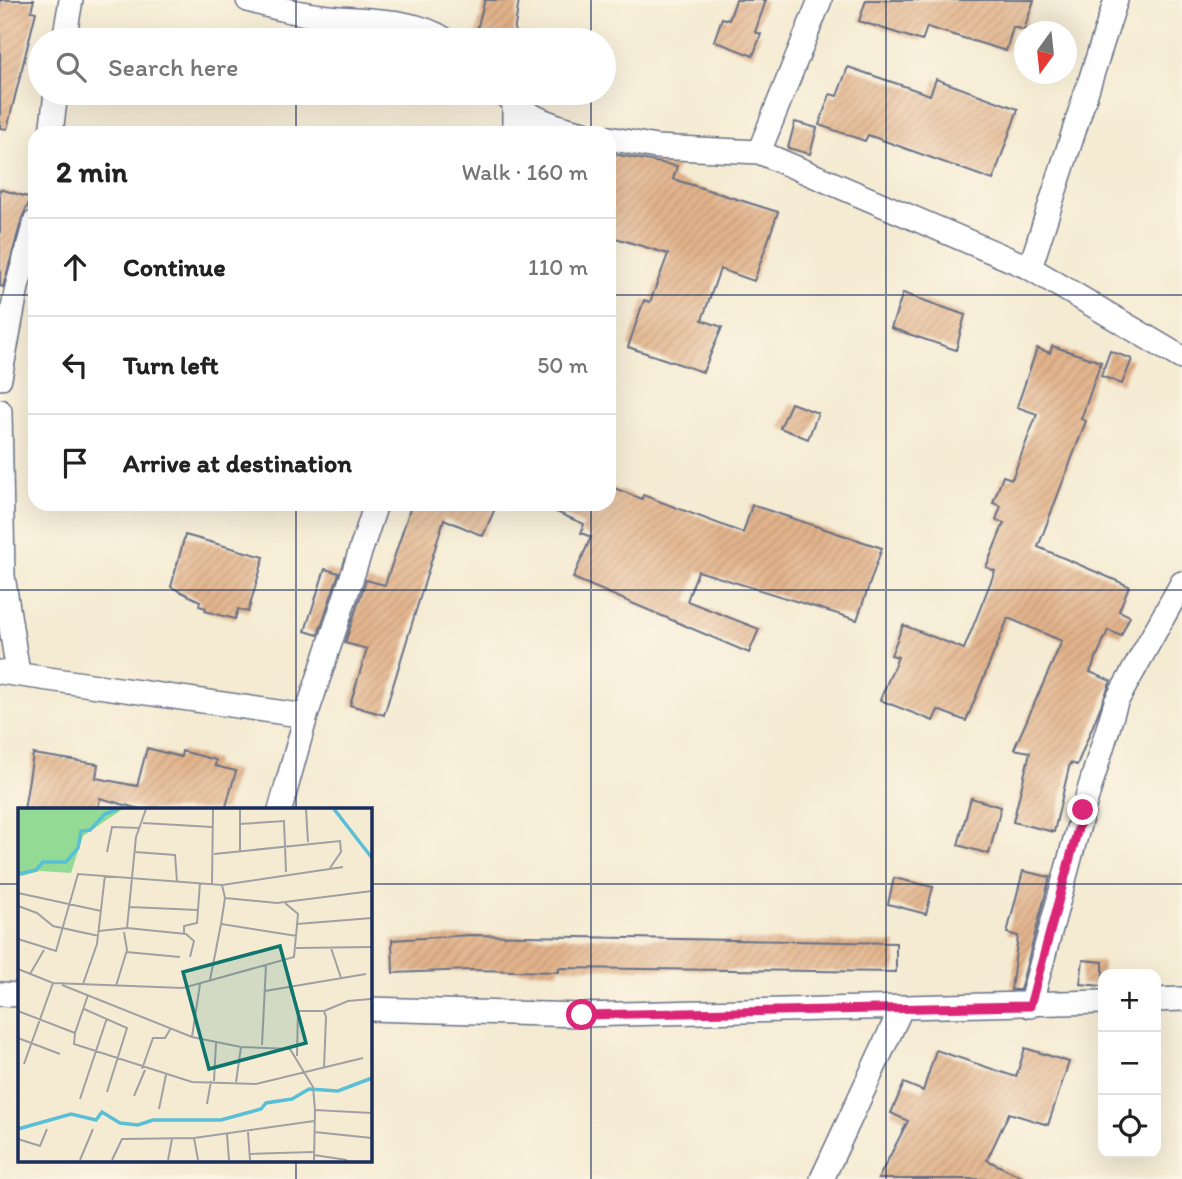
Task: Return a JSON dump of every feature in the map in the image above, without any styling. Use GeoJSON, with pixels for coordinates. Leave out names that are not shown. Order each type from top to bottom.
{"type":"FeatureCollection","features":[{"type":"Feature","properties":{"kind":"street"},"geometry":{"type":"LineString","coordinates":[[66,28],[71,0]]}},
{"type":"Feature","properties":{"kind":"street"},"geometry":{"type":"LineString","coordinates":[[248,0],[328,17],[390,22],[412,28]]}},
{"type":"Feature","properties":{"kind":"street"},"geometry":{"type":"LineString","coordinates":[[759,152],[820,0]]}},
{"type":"Feature","properties":{"kind":"street"},"geometry":{"type":"LineString","coordinates":[[1030,268],[1116,0]]}},
{"type":"Feature","properties":{"kind":"street"},"geometry":{"type":"LineString","coordinates":[[52,126],[54,105]]}},
{"type":"Feature","properties":{"kind":"street"},"geometry":{"type":"LineString","coordinates":[[511,105],[513,126]]}},
{"type":"Feature","properties":{"kind":"street"},"geometry":{"type":"LineString","coordinates":[[519,105],[552,126]]}},
{"type":"Feature","properties":{"kind":"street"},"geometry":{"type":"LineString","coordinates":[[616,139],[656,147],[759,152],[1030,268],[1182,358]]}},
{"type":"Feature","properties":{"kind":"street"},"geometry":{"type":"LineString","coordinates":[[0,378],[17,287],[28,247]]}},
{"type":"Feature","properties":{"kind":"street"},"geometry":{"type":"LineString","coordinates":[[0,411],[3,576],[9,672],[306,716]]}},
{"type":"Feature","properties":{"kind":"street"},"geometry":{"type":"LineString","coordinates":[[281,808],[306,716],[374,511]]}},
{"type":"Feature","properties":{"kind":"street"},"geometry":{"type":"LineString","coordinates":[[1030,1006],[1116,702],[1182,583]]}},
{"type":"Feature","properties":{"kind":"street"},"geometry":{"type":"LineString","coordinates":[[0,994],[18,995]]}},
{"type":"Feature","properties":{"kind":"street"},"geometry":{"type":"LineString","coordinates":[[1161,1000],[1182,999]]}},
{"type":"Feature","properties":{"kind":"street"},"geometry":{"type":"LineString","coordinates":[[371,1009],[582,1015],[1098,1003]]}},
{"type":"Feature","properties":{"kind":"street"},"geometry":{"type":"LineString","coordinates":[[822,1179],[901,1009]]}},
{"type":"Feature","properties":{"kind":"building"},"geometry":{"type":"Polygon","coordinates":[[[0,0],[34,0],[31,11],[36,12],[32,28],[28,28],[28,44],[7,129],[0,128],[0,0]]]}},
{"type":"Feature","properties":{"kind":"building"},"geometry":{"type":"Polygon","coordinates":[[[485,0],[519,0],[515,28],[477,28],[485,0]]]}},
{"type":"Feature","properties":{"kind":"building"},"geometry":{"type":"Polygon","coordinates":[[[736,0],[766,0],[755,32],[761,34],[753,56],[714,41],[722,18],[729,20],[736,0]]]}},
{"type":"Feature","properties":{"kind":"building"},"geometry":{"type":"Polygon","coordinates":[[[866,0],[1034,0],[1027,21],[1014,21],[1006,51],[927,27],[922,41],[859,21],[866,0]]]}},
{"type":"Feature","properties":{"kind":"building"},"geometry":{"type":"Polygon","coordinates":[[[848,67],[930,95],[936,79],[1018,109],[993,180],[868,135],[865,141],[819,125],[830,94],[837,96],[848,67]]]}},
{"type":"Feature","properties":{"kind":"building"},"geometry":{"type":"Polygon","coordinates":[[[795,122],[817,128],[810,154],[788,148],[795,122]]]}},
{"type":"Feature","properties":{"kind":"building"},"geometry":{"type":"Polygon","coordinates":[[[616,154],[677,166],[673,179],[778,212],[754,281],[720,269],[702,320],[722,327],[703,372],[628,347],[644,300],[650,302],[668,254],[616,238],[616,154]]]}},
{"type":"Feature","properties":{"kind":"building"},"geometry":{"type":"Polygon","coordinates":[[[0,189],[28,197],[28,205],[3,287],[0,286],[0,189]]]}},
{"type":"Feature","properties":{"kind":"building"},"geometry":{"type":"Polygon","coordinates":[[[903,293],[965,315],[956,350],[891,328],[903,293]]]}},
{"type":"Feature","properties":{"kind":"building"},"geometry":{"type":"Polygon","coordinates":[[[1052,346],[1101,362],[1081,419],[1086,421],[1038,547],[1129,586],[1119,611],[1130,616],[1121,636],[1108,630],[1090,672],[1111,681],[1077,765],[1070,763],[1054,832],[1013,822],[1030,752],[1014,749],[1062,641],[1008,618],[966,721],[938,710],[933,721],[880,700],[898,657],[891,655],[903,625],[964,649],[995,571],[986,567],[1004,523],[996,520],[1001,506],[993,503],[1003,476],[1012,479],[1037,414],[1017,407],[1037,348],[1050,353],[1052,346]]]}},
{"type":"Feature","properties":{"kind":"building"},"geometry":{"type":"Polygon","coordinates":[[[1110,351],[1132,359],[1122,384],[1101,376],[1110,351]]]}},
{"type":"Feature","properties":{"kind":"building"},"geometry":{"type":"Polygon","coordinates":[[[791,403],[818,413],[808,439],[780,428],[791,403]]]}},
{"type":"Feature","properties":{"kind":"building"},"geometry":{"type":"Polygon","coordinates":[[[616,489],[642,499],[643,495],[743,533],[752,505],[882,548],[857,620],[698,571],[687,601],[759,629],[749,653],[573,578],[591,537],[581,533],[584,524],[554,511],[616,511],[616,489]]]}},
{"type":"Feature","properties":{"kind":"building"},"geometry":{"type":"Polygon","coordinates":[[[409,511],[494,511],[483,536],[444,519],[384,715],[350,705],[367,649],[345,643],[366,580],[385,585],[409,511]]]}},
{"type":"Feature","properties":{"kind":"building"},"geometry":{"type":"Polygon","coordinates":[[[185,535],[264,557],[248,612],[238,609],[235,619],[205,611],[206,608],[199,606],[200,601],[171,587],[185,535]]]}},
{"type":"Feature","properties":{"kind":"building"},"geometry":{"type":"Polygon","coordinates":[[[325,569],[339,573],[318,635],[305,631],[325,569]]]}},
{"type":"Feature","properties":{"kind":"building"},"geometry":{"type":"Polygon","coordinates":[[[147,748],[181,757],[182,751],[216,760],[215,766],[236,771],[226,808],[136,808],[100,798],[98,808],[24,808],[33,754],[98,764],[96,778],[137,786],[147,748]]]}},
{"type":"Feature","properties":{"kind":"building"},"geometry":{"type":"Polygon","coordinates":[[[971,798],[1001,807],[989,854],[958,845],[971,798]]]}},
{"type":"Feature","properties":{"kind":"building"},"geometry":{"type":"Polygon","coordinates":[[[1023,871],[1050,877],[1020,990],[1011,990],[1018,936],[1007,933],[1023,871]]]}},
{"type":"Feature","properties":{"kind":"building"},"geometry":{"type":"Polygon","coordinates":[[[894,878],[933,887],[926,914],[888,904],[894,878]]]}},
{"type":"Feature","properties":{"kind":"building"},"geometry":{"type":"Polygon","coordinates":[[[470,935],[896,943],[896,972],[559,968],[559,972],[470,970],[393,973],[392,940],[470,935]]]}},
{"type":"Feature","properties":{"kind":"building"},"geometry":{"type":"Polygon","coordinates":[[[1083,960],[1103,962],[1103,969],[1098,969],[1098,986],[1080,984],[1083,960]]]}},
{"type":"Feature","properties":{"kind":"building"},"geometry":{"type":"Polygon","coordinates":[[[1025,1048],[1069,1062],[1048,1125],[1009,1113],[987,1160],[1026,1179],[878,1179],[908,1121],[891,1113],[904,1083],[923,1091],[936,1050],[1016,1077],[1025,1048]]]}},
{"type":"Feature","properties":{"kind":"route"},"geometry":{"type":"LineString","coordinates":[[582,1015],[1030,1006],[1083,810]]}}]}
